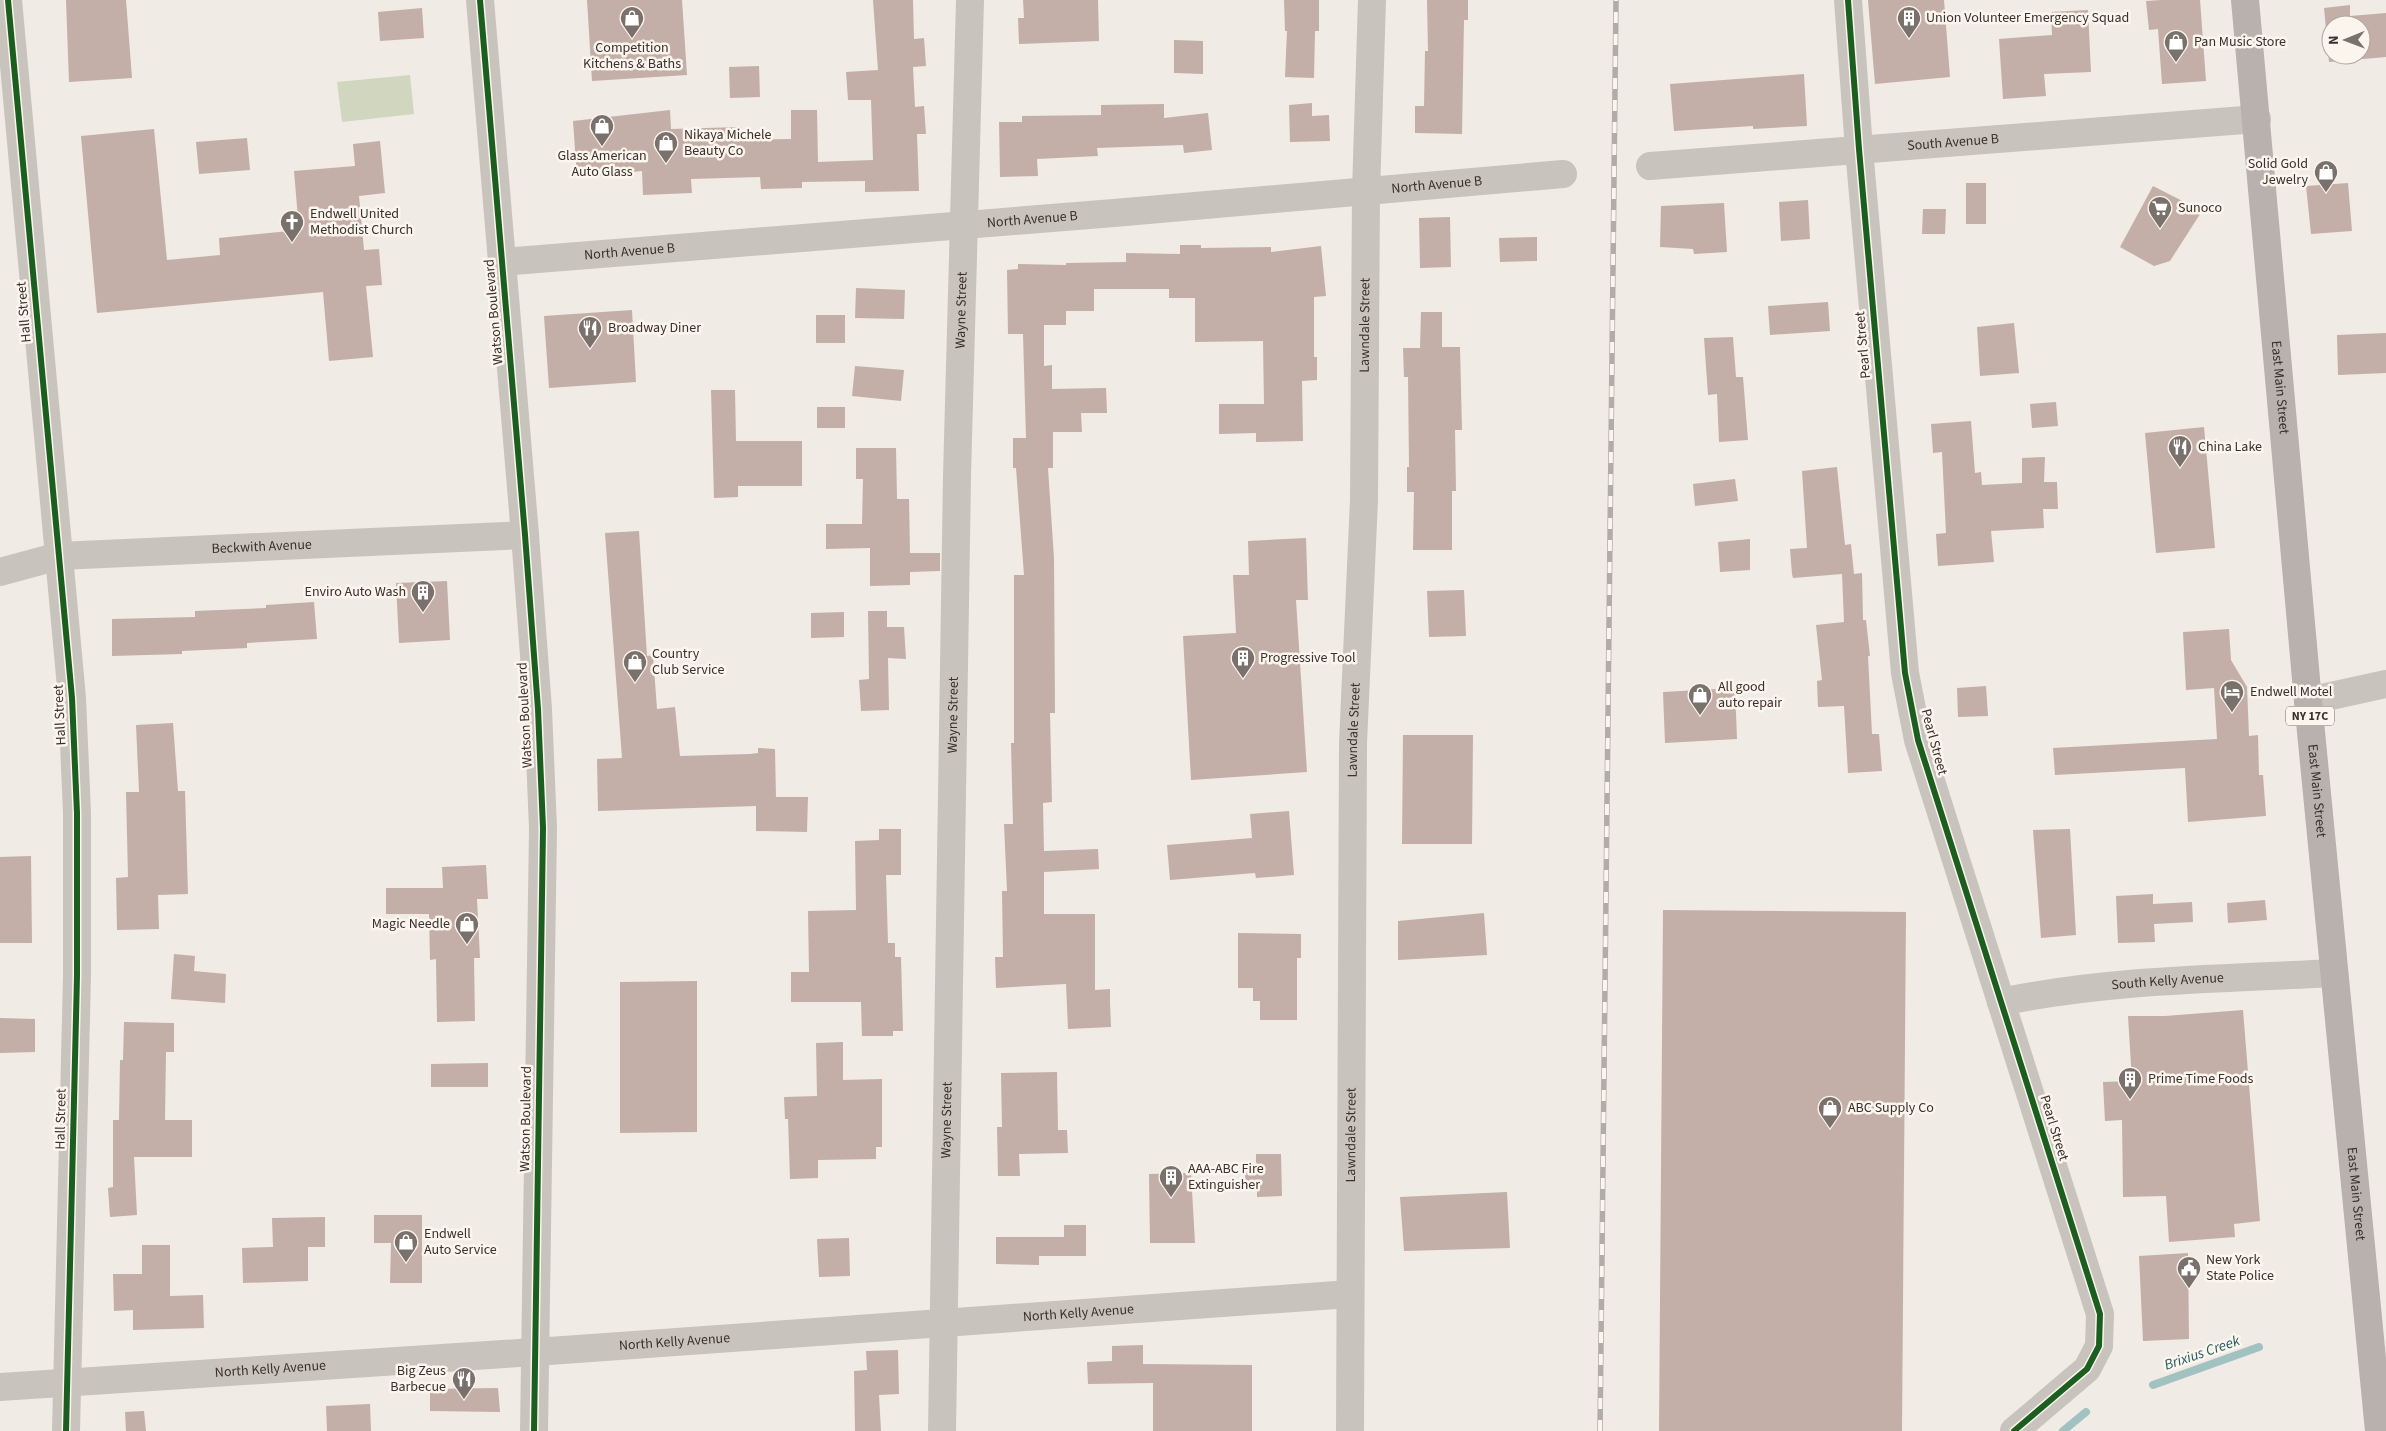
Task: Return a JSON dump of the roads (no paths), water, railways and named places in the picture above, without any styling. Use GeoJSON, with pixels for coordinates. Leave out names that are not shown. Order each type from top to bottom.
{"type":"FeatureCollection","features":[{"type":"Feature","properties":{"kind":"main road","name":"East Main Street"},"geometry":{"type":"LineString","coordinates":[[2245,0],[2308,701],[2378,1431]]}},
{"type":"Feature","properties":{"kind":"street","name":"Hall Street"},"geometry":{"type":"LineString","coordinates":[[8,0],[72,698],[78,813],[77,976],[66,1431]]}},
{"type":"Feature","properties":{"kind":"street","name":"Watson Boulevard"},"geometry":{"type":"LineString","coordinates":[[480,0],[538,709],[543,834],[534,1431]]}},
{"type":"Feature","properties":{"kind":"street","name":"Wayne Street"},"geometry":{"type":"LineString","coordinates":[[942,1431],[957,476],[970,0]]}},
{"type":"Feature","properties":{"kind":"street","name":"Lawndale Street"},"geometry":{"type":"LineString","coordinates":[[1350,1431],[1353,743],[1364,500],[1366,192],[1372,0]]}},
{"type":"Feature","properties":{"kind":"street","name":"Pearl Street"},"geometry":{"type":"LineString","coordinates":[[1848,0],[1859,150],[1905,673],[1918,740],[2100,1314],[2099,1346],[2087,1369],[2014,1431]]}},
{"type":"Feature","properties":{"kind":"street","name":"South Avenue B"},"geometry":{"type":"LineString","coordinates":[[1650,166],[2257,119]]}},
{"type":"Feature","properties":{"kind":"street","name":"North Avenue B"},"geometry":{"type":"LineString","coordinates":[[502,262],[1366,192],[1564,174]]}},
{"type":"Feature","properties":{"kind":"street","name":"Beckwith Avenue"},"geometry":{"type":"LineString","coordinates":[[0,572],[59,556],[524,535]]}},
{"type":"Feature","properties":{"kind":"street"},"geometry":{"type":"LineString","coordinates":[[2308,701],[2386,684]]}},
{"type":"Feature","properties":{"kind":"street","name":"South Kelly Avenue"},"geometry":{"type":"LineString","coordinates":[[2001,1002],[2025,997],[2142,983],[2334,973]]}},
{"type":"Feature","properties":{"kind":"street","name":"North Kelly Avenue"},"geometry":{"type":"LineString","coordinates":[[0,1388],[944,1324],[1350,1294]]}},
{"type":"Feature","properties":{"kind":"waterway","name":"Brixius Creek"},"geometry":{"type":"LineString","coordinates":[[2153,1385],[2259,1347]]}},
{"type":"Feature","properties":{"kind":"waterway","name":"Brixius Creek"},"geometry":{"type":"LineString","coordinates":[[2063,1431],[2086,1412]]}},
{"type":"Feature","properties":{"kind":"railway"},"geometry":{"type":"LineString","coordinates":[[1600,1431],[1616,0]]}},
{"type":"Feature","properties":{"kind":"place","name":"Competition Kitchens & Baths"},"geometry":{"type":"Point","coordinates":[632,39]}},
{"type":"Feature","properties":{"kind":"place","name":"Union Volunteer Emergency Squad"},"geometry":{"type":"Point","coordinates":[1909,39]}},
{"type":"Feature","properties":{"kind":"place","name":"Pan Music Store"},"geometry":{"type":"Point","coordinates":[2176,63]}},
{"type":"Feature","properties":{"kind":"place","name":"Glass American Auto Glass"},"geometry":{"type":"Point","coordinates":[602,147]}},
{"type":"Feature","properties":{"kind":"place","name":"Nikaya Michele Beauty Co"},"geometry":{"type":"Point","coordinates":[666,164]}},
{"type":"Feature","properties":{"kind":"place","name":"Solid Gold Jewelry"},"geometry":{"type":"Point","coordinates":[2326,193]}},
{"type":"Feature","properties":{"kind":"place","name":"Sunoco"},"geometry":{"type":"Point","coordinates":[2160,229]}},
{"type":"Feature","properties":{"kind":"place","name":"Endwell United Methodist Church"},"geometry":{"type":"Point","coordinates":[292,243]}},
{"type":"Feature","properties":{"kind":"place","name":"Broadway Diner"},"geometry":{"type":"Point","coordinates":[590,349]}},
{"type":"Feature","properties":{"kind":"place","name":"China Lake"},"geometry":{"type":"Point","coordinates":[2180,468]}},
{"type":"Feature","properties":{"kind":"place","name":"Enviro Auto Wash"},"geometry":{"type":"Point","coordinates":[423,613]}},
{"type":"Feature","properties":{"kind":"place","name":"Progressive Tool"},"geometry":{"type":"Point","coordinates":[1243,679]}},
{"type":"Feature","properties":{"kind":"place","name":"Country Club Service"},"geometry":{"type":"Point","coordinates":[635,683]}},
{"type":"Feature","properties":{"kind":"place","name":"Endwell Motel"},"geometry":{"type":"Point","coordinates":[2232,713]}},
{"type":"Feature","properties":{"kind":"place","name":"All good auto repair"},"geometry":{"type":"Point","coordinates":[1700,716]}},
{"type":"Feature","properties":{"kind":"place","name":"Magic Needle"},"geometry":{"type":"Point","coordinates":[467,945]}},
{"type":"Feature","properties":{"kind":"place","name":"Prime Time Foods"},"geometry":{"type":"Point","coordinates":[2130,1100]}},
{"type":"Feature","properties":{"kind":"place","name":"ABC Supply Co"},"geometry":{"type":"Point","coordinates":[1830,1129]}},
{"type":"Feature","properties":{"kind":"place","name":"AAA-ABC Fire Extinguisher"},"geometry":{"type":"Point","coordinates":[1171,1198]}},
{"type":"Feature","properties":{"kind":"place","name":"Endwell Auto Service"},"geometry":{"type":"Point","coordinates":[406,1263]}},
{"type":"Feature","properties":{"kind":"place","name":"New York State Police"},"geometry":{"type":"Point","coordinates":[2189,1289]}},
{"type":"Feature","properties":{"kind":"place","name":"Big Zeus Barbecue"},"geometry":{"type":"Point","coordinates":[464,1400]}}]}
